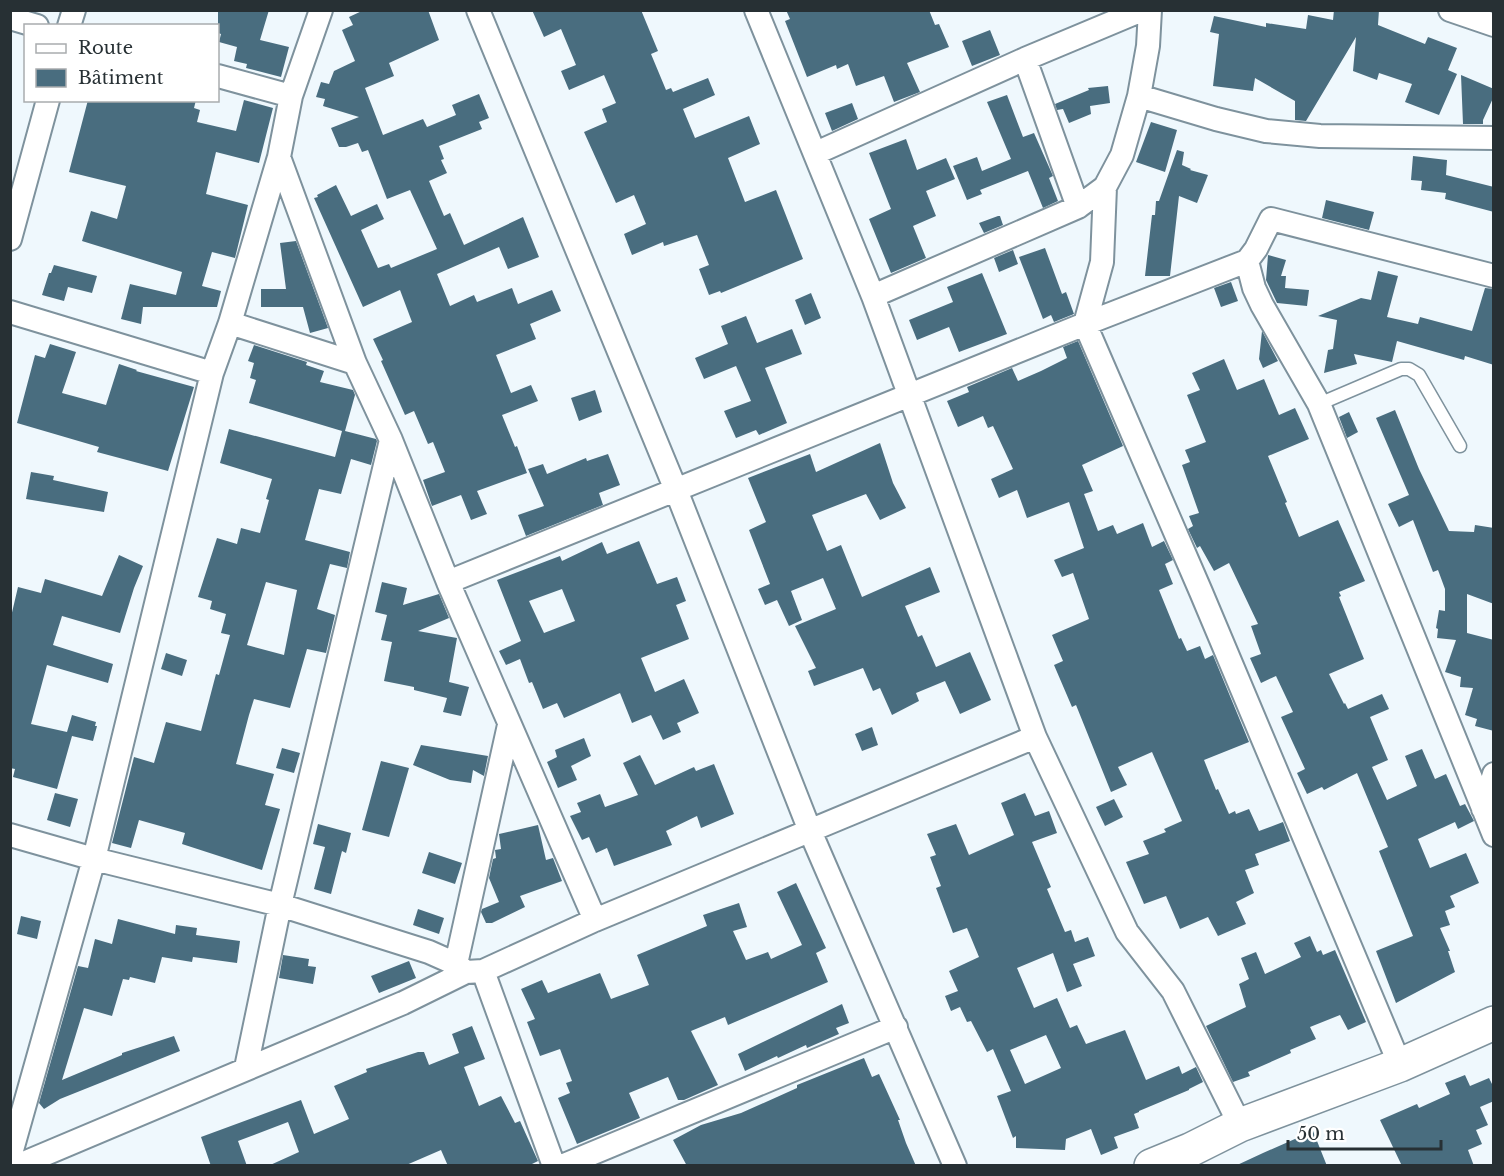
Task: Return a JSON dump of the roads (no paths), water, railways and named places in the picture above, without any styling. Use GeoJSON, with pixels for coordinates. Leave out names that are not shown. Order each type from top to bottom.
{"type":"FeatureCollection","features":[{"type":"Feature","properties":{"kind":"street"},"geometry":{"type":"LineString","coordinates":[[10,1157],[94,859],[212,373],[230,323],[279,157],[291,96],[321,10]]}},
{"type":"Feature","properties":{"kind":"street"},"geometry":{"type":"LineString","coordinates":[[478,10],[676,490],[810,831],[955,1166]]}},
{"type":"Feature","properties":{"kind":"street"},"geometry":{"type":"LineString","coordinates":[[756,10],[873,296],[1035,737],[1127,932],[1173,991],[1240,1125]]}},
{"type":"Feature","properties":{"kind":"street"},"geometry":{"type":"LineString","coordinates":[[816,153],[1025,59],[1142,10]]}},
{"type":"Feature","properties":{"kind":"street"},"geometry":{"type":"LineString","coordinates":[[873,296],[1078,207],[1105,187],[1122,155],[1139,96],[1148,46],[1150,10]]}},
{"type":"Feature","properties":{"kind":"street"},"geometry":{"type":"LineString","coordinates":[[1450,10],[1494,25]]}},
{"type":"Feature","properties":{"kind":"street"},"geometry":{"type":"LineString","coordinates":[[10,18],[30,24]]}},
{"type":"Feature","properties":{"kind":"street"},"geometry":{"type":"LineString","coordinates":[[1025,59],[1078,207]]}},
{"type":"Feature","properties":{"kind":"street"},"geometry":{"type":"LineString","coordinates":[[219,76],[291,96]]}},
{"type":"Feature","properties":{"kind":"street"},"geometry":{"type":"LineString","coordinates":[[1139,96],[1266,131],[1320,136],[1494,138]]}},
{"type":"Feature","properties":{"kind":"street"},"geometry":{"type":"LineString","coordinates":[[10,239],[47,102]]}},
{"type":"Feature","properties":{"kind":"street"},"geometry":{"type":"LineString","coordinates":[[279,157],[355,363],[391,440],[448,582],[595,920]]}},
{"type":"Feature","properties":{"kind":"street"},"geometry":{"type":"LineString","coordinates":[[1105,187],[1102,262],[1085,324],[1401,1065]]}},
{"type":"Feature","properties":{"kind":"street"},"geometry":{"type":"LineString","coordinates":[[448,582],[1085,324],[1247,261],[1256,249],[1269,221],[1275,219],[1494,276]]}},
{"type":"Feature","properties":{"kind":"street"},"geometry":{"type":"LineString","coordinates":[[1247,261],[1254,288],[1262,305],[1319,404],[1488,807],[1494,835]]}},
{"type":"Feature","properties":{"kind":"street"},"geometry":{"type":"LineString","coordinates":[[10,312],[212,373]]}},
{"type":"Feature","properties":{"kind":"street"},"geometry":{"type":"LineString","coordinates":[[230,323],[355,363]]}},
{"type":"Feature","properties":{"kind":"street"},"geometry":{"type":"LineString","coordinates":[[246,1068],[280,905],[391,440]]}},
{"type":"Feature","properties":{"kind":"street"},"geometry":{"type":"LineString","coordinates":[[509,725],[468,969],[554,1166]]}},
{"type":"Feature","properties":{"kind":"street"},"geometry":{"type":"LineString","coordinates":[[17,1166],[403,1003],[468,969],[595,920],[1035,737]]}},
{"type":"Feature","properties":{"kind":"street"},"geometry":{"type":"LineString","coordinates":[[1488,807],[1494,774]]}},
{"type":"Feature","properties":{"kind":"street"},"geometry":{"type":"LineString","coordinates":[[10,835],[94,859],[280,905],[429,952],[468,969]]}},
{"type":"Feature","properties":{"kind":"street"},"geometry":{"type":"LineString","coordinates":[[1151,1166],[1193,1158],[1240,1125],[1401,1065],[1494,1023]]}},
{"type":"Feature","properties":{"kind":"street"},"geometry":{"type":"LineString","coordinates":[[562,1166],[896,1027]]}},
{"type":"Feature","properties":{"kind":"lane"},"geometry":{"type":"LineString","coordinates":[[1319,404],[1401,369],[1409,369],[1419,375],[1460,446]]}}]}
